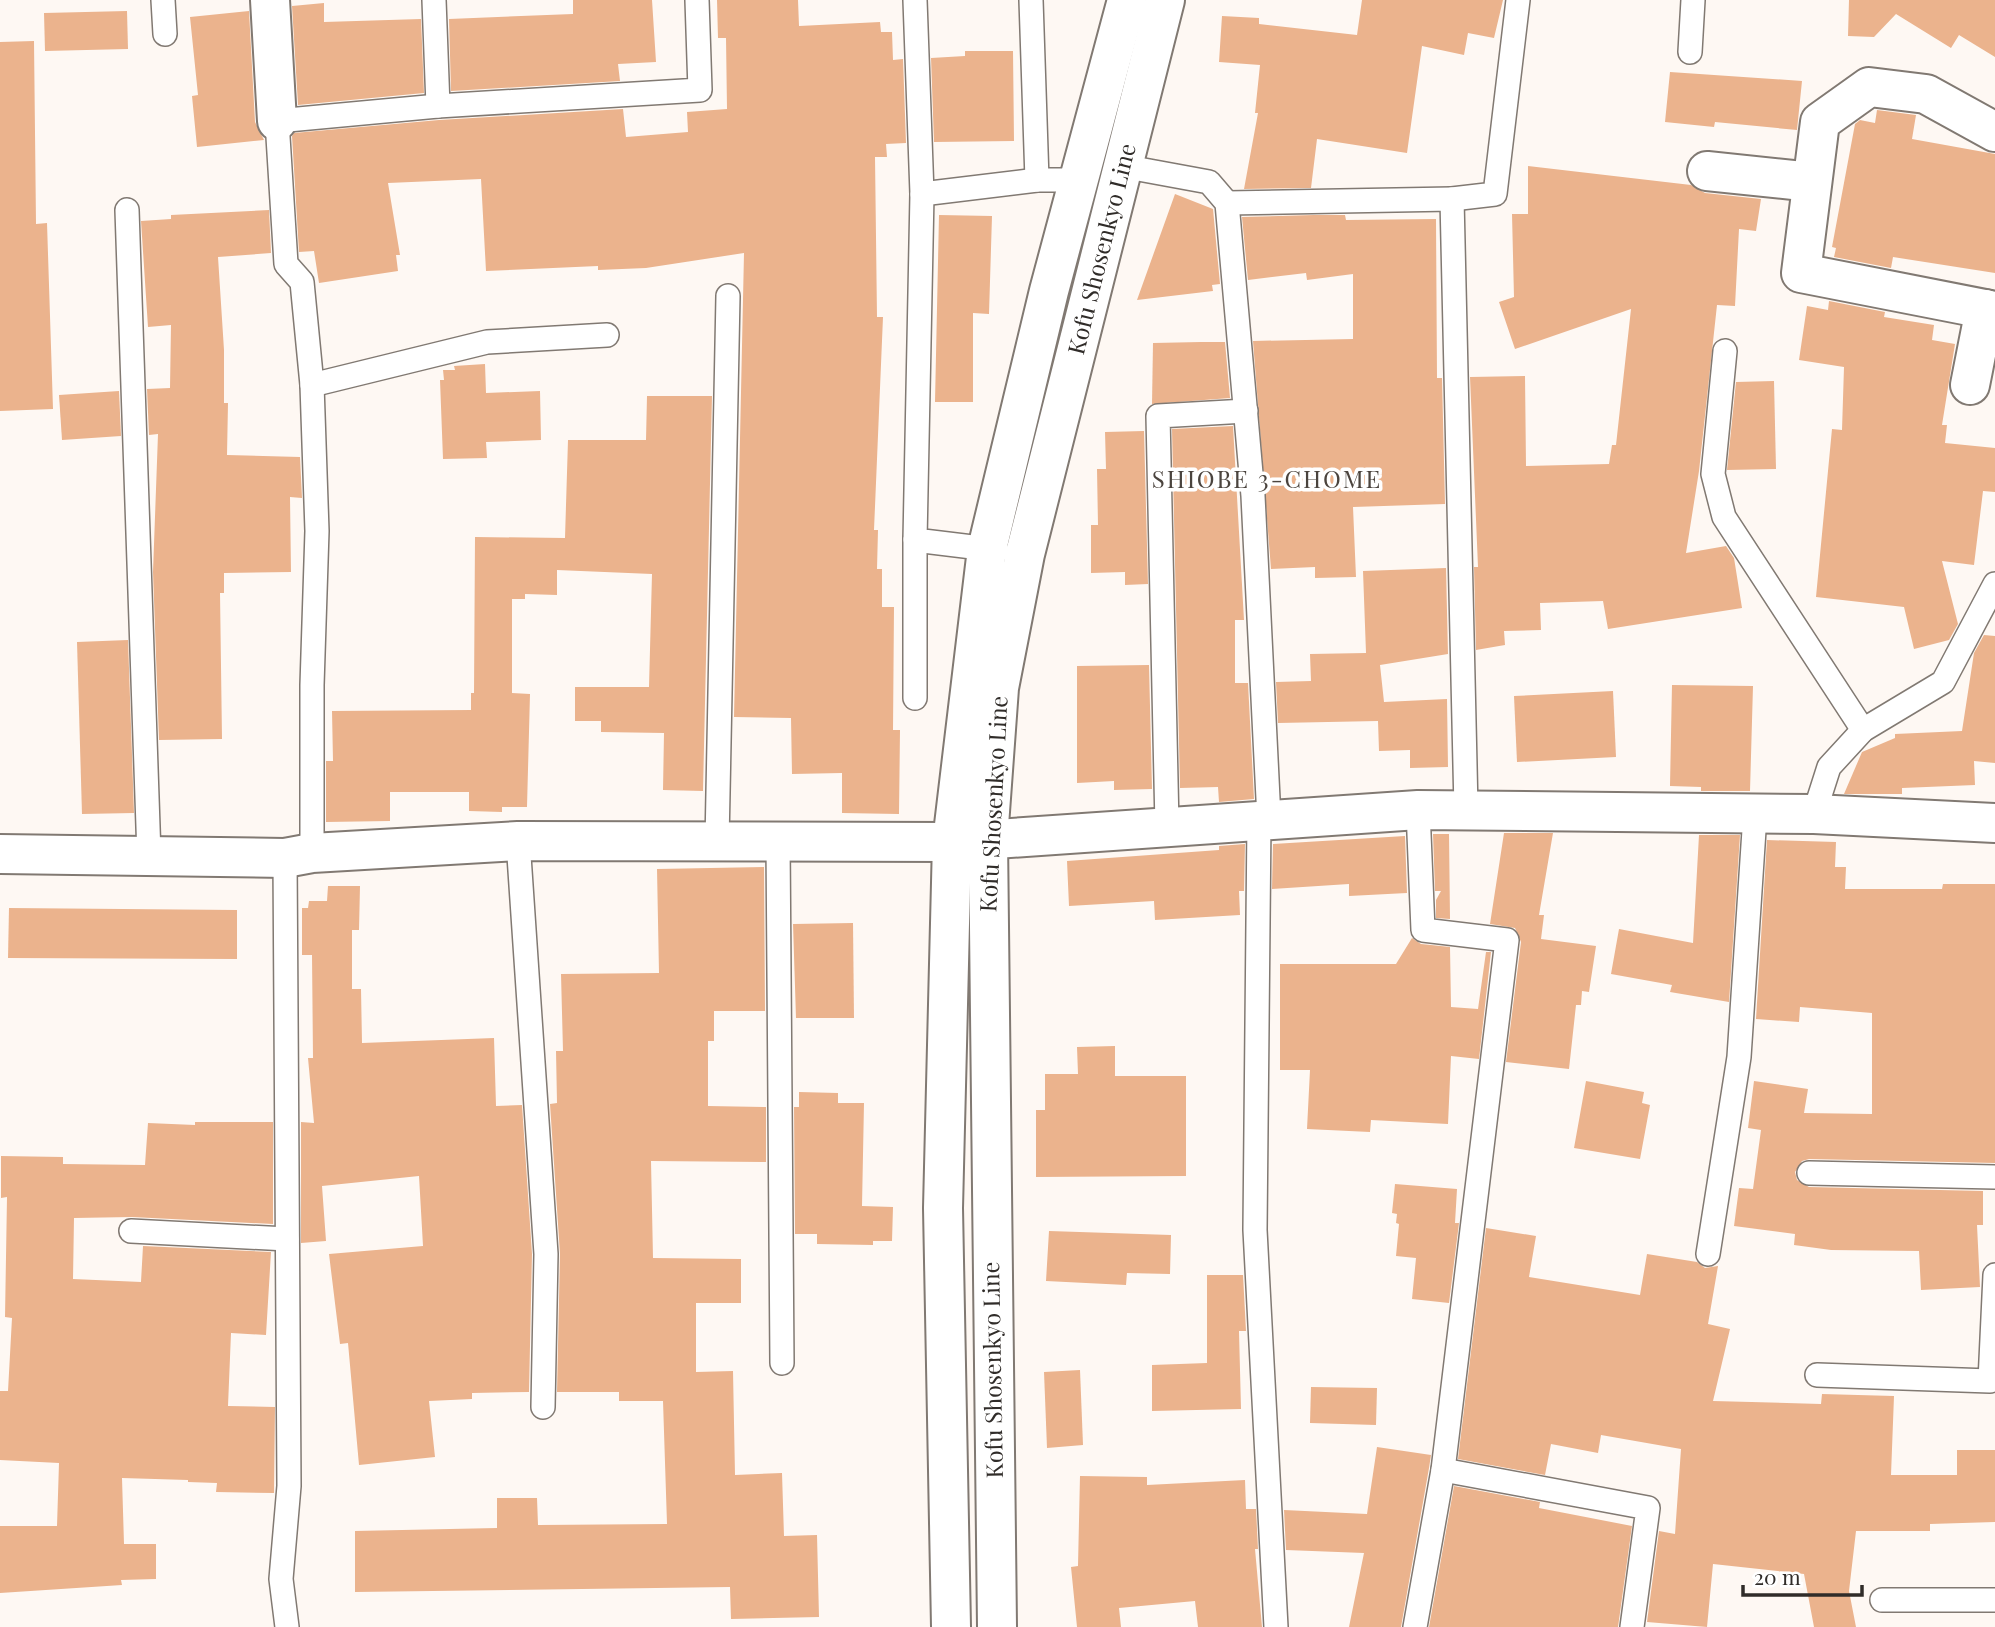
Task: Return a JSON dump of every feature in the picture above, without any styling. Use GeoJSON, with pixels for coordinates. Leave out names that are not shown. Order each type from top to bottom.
{"type":"FeatureCollection","features":[{"type":"Feature","properties":{"kind":"main road"},"geometry":{"type":"LineString","coordinates":[[270,0],[276,121]]}},
{"type":"Feature","properties":{"kind":"main road","name":"Kofu Shosenkyo Line"},"geometry":{"type":"LineString","coordinates":[[951,1627],[943,1208],[970,841],[987,549],[1127,0]]}},
{"type":"Feature","properties":{"kind":"main road","name":"Kofu Shosenkyo Line"},"geometry":{"type":"LineString","coordinates":[[997,1627],[970,841],[1025,554],[1165,0]]}},
{"type":"Feature","properties":{"kind":"main road"},"geometry":{"type":"LineString","coordinates":[[1970,386],[1990,310],[1801,273],[1820,122],[1869,87],[1926,94],[1995,132]]}},
{"type":"Feature","properties":{"kind":"main road"},"geometry":{"type":"LineString","coordinates":[[1707,171],[1812,182]]}},
{"type":"Feature","properties":{"kind":"main road"},"geometry":{"type":"LineString","coordinates":[[0,854],[299,855],[519,841],[970,841],[1167,826],[1466,809],[1814,814],[1995,823]]}},
{"type":"Feature","properties":{"kind":"lane"},"geometry":{"type":"LineString","coordinates":[[163,0],[165,34]]}},
{"type":"Feature","properties":{"kind":"lane"},"geometry":{"type":"LineString","coordinates":[[434,0],[438,106]]}},
{"type":"Feature","properties":{"kind":"lane"},"geometry":{"type":"LineString","coordinates":[[287,1627],[281,1579],[289,1486],[287,1239],[299,855],[312,685],[317,531],[312,385],[302,282],[286,264],[276,121],[438,106],[701,90],[697,0]]}},
{"type":"Feature","properties":{"kind":"lane"},"geometry":{"type":"LineString","coordinates":[[915,0],[922,194],[915,540],[915,698]]}},
{"type":"Feature","properties":{"kind":"lane"},"geometry":{"type":"LineString","coordinates":[[1031,0],[1037,180]]}},
{"type":"Feature","properties":{"kind":"lane"},"geometry":{"type":"LineString","coordinates":[[1227,203],[1452,199],[1495,194],[1518,0]]}},
{"type":"Feature","properties":{"kind":"lane"},"geometry":{"type":"LineString","coordinates":[[1690,52],[1693,0]]}},
{"type":"Feature","properties":{"kind":"lane"},"geometry":{"type":"LineString","coordinates":[[1122,166],[1209,182],[1227,203],[1254,509],[1264,820],[1255,1230],[1276,1627]]}},
{"type":"Feature","properties":{"kind":"lane"},"geometry":{"type":"LineString","coordinates":[[922,194],[1037,180],[1079,180]]}},
{"type":"Feature","properties":{"kind":"lane"},"geometry":{"type":"LineString","coordinates":[[1452,199],[1466,809]]}},
{"type":"Feature","properties":{"kind":"lane"},"geometry":{"type":"LineString","coordinates":[[127,210],[149,856]]}},
{"type":"Feature","properties":{"kind":"lane"},"geometry":{"type":"LineString","coordinates":[[717,842],[728,296]]}},
{"type":"Feature","properties":{"kind":"lane"},"geometry":{"type":"LineString","coordinates":[[312,385],[487,342],[607,335]]}},
{"type":"Feature","properties":{"kind":"lane"},"geometry":{"type":"LineString","coordinates":[[1725,351],[1713,474],[1724,517],[1863,730]]}},
{"type":"Feature","properties":{"kind":"lane"},"geometry":{"type":"LineString","coordinates":[[1167,826],[1158,416],[1245,411]]}},
{"type":"Feature","properties":{"kind":"lane"},"geometry":{"type":"LineString","coordinates":[[915,540],[1025,554]]}},
{"type":"Feature","properties":{"kind":"lane"},"geometry":{"type":"LineString","coordinates":[[1814,814],[1829,767],[1863,730],[1943,681],[1995,583]]}},
{"type":"Feature","properties":{"kind":"lane"},"geometry":{"type":"LineString","coordinates":[[1415,1627],[1443,1470],[1507,940],[1423,930],[1418,810]]}},
{"type":"Feature","properties":{"kind":"lane"},"geometry":{"type":"LineString","coordinates":[[1707,1254],[1739,1056],[1755,815]]}},
{"type":"Feature","properties":{"kind":"lane"},"geometry":{"type":"LineString","coordinates":[[519,841],[546,1254],[543,1407]]}},
{"type":"Feature","properties":{"kind":"lane"},"geometry":{"type":"LineString","coordinates":[[778,842],[782,1363]]}},
{"type":"Feature","properties":{"kind":"lane"},"geometry":{"type":"LineString","coordinates":[[1809,1173],[1995,1177]]}},
{"type":"Feature","properties":{"kind":"lane"},"geometry":{"type":"LineString","coordinates":[[131,1231],[287,1239]]}},
{"type":"Feature","properties":{"kind":"lane"},"geometry":{"type":"LineString","coordinates":[[1817,1375],[1990,1381],[1995,1275]]}},
{"type":"Feature","properties":{"kind":"lane"},"geometry":{"type":"LineString","coordinates":[[1443,1470],[1648,1508],[1632,1627]]}},
{"type":"Feature","properties":{"kind":"lane"},"geometry":{"type":"LineString","coordinates":[[1882,1600],[1995,1600]]}},
{"type":"Feature","properties":{"kind":"building"},"geometry":{"type":"Polygon","coordinates":[[[573,0],[652,0],[656,62],[618,64],[620,81],[451,91],[449,19],[573,14],[573,0]]]}},
{"type":"Feature","properties":{"kind":"building"},"geometry":{"type":"Polygon","coordinates":[[[717,0],[798,0],[799,26],[880,22],[881,32],[892,32],[893,60],[903,59],[906,143],[886,144],[887,157],[875,157],[877,317],[883,317],[874,530],[878,530],[877,569],[882,569],[882,607],[894,607],[893,730],[900,730],[899,814],[842,813],[842,773],[792,774],[791,718],[734,717],[744,253],[646,268],[598,270],[598,266],[486,271],[481,179],[388,183],[400,255],[396,255],[398,271],[319,283],[314,251],[299,252],[292,136],[294,133],[439,120],[623,109],[626,137],[688,132],[687,112],[727,109],[726,38],[718,38],[717,0]]]}},
{"type":"Feature","properties":{"kind":"building"},"geometry":{"type":"Polygon","coordinates":[[[1362,0],[1503,0],[1494,38],[1468,33],[1464,55],[1422,46],[1407,153],[1317,139],[1311,188],[1244,189],[1258,113],[1255,113],[1260,65],[1219,62],[1222,16],[1259,18],[1259,24],[1357,35],[1362,0]]]}},
{"type":"Feature","properties":{"kind":"building"},"geometry":{"type":"Polygon","coordinates":[[[1849,0],[1995,0],[1995,57],[1959,35],[1951,48],[1896,14],[1874,37],[1848,36],[1849,0]]]}},
{"type":"Feature","properties":{"kind":"building"},"geometry":{"type":"Polygon","coordinates":[[[324,3],[324,22],[421,19],[424,93],[298,105],[292,6],[324,3]]]}},
{"type":"Feature","properties":{"kind":"building"},"geometry":{"type":"Polygon","coordinates":[[[127,11],[128,49],[45,51],[44,13],[127,11]]]}},
{"type":"Feature","properties":{"kind":"building"},"geometry":{"type":"Polygon","coordinates":[[[249,11],[255,122],[264,140],[197,147],[192,96],[198,95],[190,17],[249,11]]]}},
{"type":"Feature","properties":{"kind":"building"},"geometry":{"type":"Polygon","coordinates":[[[34,41],[36,224],[47,223],[53,409],[0,411],[0,42],[34,41]]]}},
{"type":"Feature","properties":{"kind":"building"},"geometry":{"type":"Polygon","coordinates":[[[965,51],[1013,51],[1014,141],[934,142],[931,58],[965,56],[965,51]]]}},
{"type":"Feature","properties":{"kind":"building"},"geometry":{"type":"Polygon","coordinates":[[[1670,72],[1802,81],[1797,130],[1715,122],[1714,127],[1665,122],[1670,72]]]}},
{"type":"Feature","properties":{"kind":"building"},"geometry":{"type":"Polygon","coordinates":[[[1877,110],[1916,115],[1912,139],[1995,154],[1995,273],[1893,257],[1891,268],[1834,257],[1836,248],[1832,247],[1855,124],[1860,120],[1875,123],[1877,110]]]}},
{"type":"Feature","properties":{"kind":"building"},"geometry":{"type":"Polygon","coordinates":[[[1528,166],[1691,185],[1705,193],[1761,199],[1756,231],[1739,229],[1735,306],[1717,305],[1699,471],[1686,553],[1726,546],[1734,558],[1742,608],[1608,629],[1603,601],[1540,603],[1541,630],[1504,631],[1505,645],[1476,650],[1474,567],[1478,567],[1470,377],[1525,376],[1526,466],[1609,464],[1612,445],[1616,445],[1631,309],[1515,349],[1499,302],[1514,297],[1512,214],[1528,214],[1528,166]]]}},
{"type":"Feature","properties":{"kind":"building"},"geometry":{"type":"Polygon","coordinates":[[[1175,194],[1213,209],[1220,284],[1212,285],[1213,291],[1137,300],[1175,194]]]}},
{"type":"Feature","properties":{"kind":"building"},"geometry":{"type":"Polygon","coordinates":[[[269,210],[271,253],[218,257],[224,350],[224,403],[228,403],[227,455],[300,457],[302,498],[290,497],[291,572],[224,573],[224,593],[220,593],[222,739],[159,740],[153,572],[158,434],[149,435],[147,389],[170,388],[171,325],[148,327],[141,221],[171,219],[171,215],[269,210]]]}},
{"type":"Feature","properties":{"kind":"building"},"geometry":{"type":"Polygon","coordinates":[[[939,215],[992,216],[989,314],[973,313],[973,402],[935,402],[939,215]]]}},
{"type":"Feature","properties":{"kind":"building"},"geometry":{"type":"Polygon","coordinates":[[[1345,215],[1346,220],[1436,219],[1437,378],[1442,378],[1445,504],[1353,507],[1356,577],[1315,578],[1315,567],[1271,569],[1253,341],[1353,339],[1353,274],[1307,280],[1306,273],[1248,280],[1242,217],[1345,215]]]}},
{"type":"Feature","properties":{"kind":"building"},"geometry":{"type":"Polygon","coordinates":[[[1829,301],[1885,312],[1884,317],[1934,325],[1932,340],[1955,344],[1942,425],[1947,425],[1945,443],[1995,448],[1995,492],[1983,491],[1974,565],[1942,561],[1958,624],[1949,640],[1914,649],[1904,607],[1816,597],[1832,429],[1842,430],[1844,367],[1799,360],[1807,306],[1828,310],[1829,301]]]}},
{"type":"Feature","properties":{"kind":"building"},"geometry":{"type":"Polygon","coordinates":[[[1225,342],[1230,398],[1152,404],[1153,343],[1225,342]]]}},
{"type":"Feature","properties":{"kind":"building"},"geometry":{"type":"Polygon","coordinates":[[[485,364],[486,393],[540,391],[541,440],[486,442],[487,458],[443,459],[440,380],[444,380],[443,370],[455,370],[454,366],[485,364]]]}},
{"type":"Feature","properties":{"kind":"building"},"geometry":{"type":"Polygon","coordinates":[[[1774,381],[1776,469],[1727,470],[1736,382],[1774,381]]]}},
{"type":"Feature","properties":{"kind":"building"},"geometry":{"type":"Polygon","coordinates":[[[119,391],[121,436],[62,440],[59,395],[119,391]]]}},
{"type":"Feature","properties":{"kind":"building"},"geometry":{"type":"Polygon","coordinates":[[[647,396],[712,396],[703,791],[663,790],[664,733],[601,732],[601,721],[575,721],[575,687],[649,687],[652,574],[557,570],[557,595],[525,594],[525,599],[512,599],[512,693],[530,694],[527,807],[502,807],[502,812],[469,811],[469,792],[390,792],[390,821],[326,822],[326,761],[333,761],[332,711],[471,710],[471,693],[474,693],[475,537],[565,538],[568,440],[646,440],[647,396]]]}},
{"type":"Feature","properties":{"kind":"building"},"geometry":{"type":"Polygon","coordinates":[[[1233,426],[1244,620],[1235,620],[1235,683],[1248,683],[1254,799],[1219,802],[1218,787],[1180,788],[1172,429],[1233,426]]]}},
{"type":"Feature","properties":{"kind":"building"},"geometry":{"type":"Polygon","coordinates":[[[1144,431],[1148,584],[1125,585],[1125,572],[1091,573],[1091,525],[1098,525],[1097,469],[1106,469],[1105,432],[1144,431]]]}},
{"type":"Feature","properties":{"kind":"building"},"geometry":{"type":"Polygon","coordinates":[[[1446,568],[1448,654],[1380,665],[1384,702],[1447,699],[1448,767],[1410,768],[1410,750],[1379,751],[1378,721],[1278,723],[1276,682],[1311,681],[1310,654],[1366,653],[1363,571],[1446,568]]]}},
{"type":"Feature","properties":{"kind":"building"},"geometry":{"type":"Polygon","coordinates":[[[1984,635],[1995,636],[1995,763],[1974,761],[1975,785],[1902,788],[1902,794],[1844,794],[1862,752],[1895,738],[1895,734],[1962,731],[1974,653],[1984,635]]]}},
{"type":"Feature","properties":{"kind":"building"},"geometry":{"type":"Polygon","coordinates":[[[128,640],[134,813],[82,814],[77,642],[128,640]]]}},
{"type":"Feature","properties":{"kind":"building"},"geometry":{"type":"Polygon","coordinates":[[[1149,665],[1152,789],[1114,790],[1114,781],[1077,783],[1077,666],[1149,665]]]}},
{"type":"Feature","properties":{"kind":"building"},"geometry":{"type":"Polygon","coordinates":[[[1672,685],[1753,686],[1750,791],[1701,791],[1701,787],[1670,786],[1672,685]]]}},
{"type":"Feature","properties":{"kind":"building"},"geometry":{"type":"Polygon","coordinates":[[[1613,691],[1616,757],[1517,762],[1514,696],[1613,691]]]}},
{"type":"Feature","properties":{"kind":"building"},"geometry":{"type":"Polygon","coordinates":[[[1504,833],[1553,833],[1539,915],[1544,915],[1541,939],[1596,946],[1589,992],[1582,991],[1581,1005],[1576,1005],[1569,1069],[1506,1062],[1521,942],[1515,928],[1490,924],[1504,833]]]}},
{"type":"Feature","properties":{"kind":"building"},"geometry":{"type":"Polygon","coordinates":[[[1433,834],[1449,834],[1450,919],[1436,918],[1436,900],[1441,891],[1435,891],[1433,834]]]}},
{"type":"Feature","properties":{"kind":"building"},"geometry":{"type":"Polygon","coordinates":[[[1699,835],[1740,835],[1729,1002],[1670,992],[1672,985],[1611,974],[1619,929],[1693,943],[1699,835]]]}},
{"type":"Feature","properties":{"kind":"building"},"geometry":{"type":"Polygon","coordinates":[[[1405,836],[1407,893],[1349,896],[1349,884],[1272,889],[1273,844],[1405,836]]]}},
{"type":"Feature","properties":{"kind":"building"},"geometry":{"type":"Polygon","coordinates":[[[1767,840],[1836,842],[1835,867],[1846,867],[1845,889],[1942,889],[1943,884],[1995,884],[1995,1163],[1809,1159],[1802,1161],[1795,1172],[1797,1180],[1809,1187],[1983,1191],[1983,1225],[1977,1225],[1980,1287],[1921,1290],[1919,1251],[1831,1250],[1794,1245],[1795,1234],[1734,1226],[1739,1188],[1753,1189],[1761,1130],[1748,1128],[1754,1081],[1808,1089],[1804,1113],[1872,1114],[1872,1013],[1800,1007],[1799,1022],[1756,1019],[1767,840]]]}},
{"type":"Feature","properties":{"kind":"building"},"geometry":{"type":"Polygon","coordinates":[[[1245,844],[1244,891],[1239,891],[1240,915],[1155,920],[1154,901],[1069,906],[1067,861],[1219,850],[1219,846],[1245,844]]]}},
{"type":"Feature","properties":{"kind":"building"},"geometry":{"type":"Polygon","coordinates":[[[764,867],[765,1011],[714,1011],[714,1041],[708,1041],[708,1106],[766,1107],[766,1162],[651,1161],[653,1258],[741,1259],[741,1303],[696,1303],[696,1372],[733,1371],[735,1475],[782,1473],[784,1536],[817,1535],[819,1617],[731,1619],[730,1587],[355,1592],[355,1531],[497,1528],[497,1498],[537,1498],[538,1525],[667,1524],[663,1401],[619,1401],[619,1392],[557,1392],[560,1254],[550,1104],[557,1103],[556,1051],[563,1051],[561,974],[659,973],[657,869],[764,867]]]}},
{"type":"Feature","properties":{"kind":"building"},"geometry":{"type":"Polygon","coordinates":[[[328,886],[360,886],[359,930],[352,930],[352,989],[361,989],[362,1043],[494,1038],[496,1106],[522,1105],[532,1254],[529,1392],[472,1393],[472,1399],[429,1401],[435,1457],[359,1465],[348,1343],[340,1344],[329,1254],[423,1246],[419,1176],[322,1186],[326,1241],[301,1243],[301,1122],[314,1123],[308,1058],[313,1058],[312,955],[302,955],[302,908],[308,908],[309,901],[327,901],[328,886]]]}},
{"type":"Feature","properties":{"kind":"building"},"geometry":{"type":"Polygon","coordinates":[[[9,908],[237,910],[237,959],[8,958],[9,908]]]}},
{"type":"Feature","properties":{"kind":"building"},"geometry":{"type":"Polygon","coordinates":[[[853,923],[854,1018],[796,1018],[793,924],[853,923]]]}},
{"type":"Feature","properties":{"kind":"building"},"geometry":{"type":"Polygon","coordinates":[[[1412,938],[1421,944],[1450,947],[1451,1007],[1478,1009],[1486,952],[1491,952],[1479,1059],[1451,1056],[1448,1124],[1371,1120],[1370,1132],[1307,1129],[1310,1070],[1280,1070],[1280,964],[1396,964],[1412,938]]]}},
{"type":"Feature","properties":{"kind":"building"},"geometry":{"type":"Polygon","coordinates":[[[1115,1046],[1115,1076],[1186,1076],[1186,1176],[1036,1177],[1036,1110],[1045,1110],[1045,1074],[1078,1074],[1077,1047],[1115,1046]]]}},
{"type":"Feature","properties":{"kind":"building"},"geometry":{"type":"Polygon","coordinates":[[[1586,1081],[1644,1092],[1642,1103],[1650,1105],[1640,1159],[1574,1148],[1586,1081]]]}},
{"type":"Feature","properties":{"kind":"building"},"geometry":{"type":"Polygon","coordinates":[[[799,1092],[838,1093],[838,1103],[864,1103],[862,1206],[893,1207],[892,1241],[873,1241],[873,1245],[817,1244],[817,1234],[795,1234],[794,1107],[799,1107],[799,1092]]]}},
{"type":"Feature","properties":{"kind":"building"},"geometry":{"type":"Polygon","coordinates":[[[195,1122],[273,1122],[273,1224],[132,1217],[74,1218],[73,1279],[141,1282],[143,1246],[271,1252],[266,1335],[231,1333],[228,1406],[275,1407],[274,1493],[216,1492],[217,1483],[122,1478],[124,1544],[156,1544],[156,1579],[121,1580],[122,1585],[0,1593],[0,1526],[57,1526],[59,1463],[0,1460],[0,1391],[8,1391],[12,1318],[5,1317],[7,1197],[1,1198],[1,1156],[63,1157],[63,1164],[145,1165],[148,1123],[195,1125],[195,1122]]]}},
{"type":"Feature","properties":{"kind":"building"},"geometry":{"type":"Polygon","coordinates":[[[1395,1184],[1457,1189],[1455,1223],[1459,1223],[1449,1303],[1412,1299],[1416,1258],[1396,1256],[1399,1224],[1396,1223],[1397,1214],[1392,1213],[1395,1184]]]}},
{"type":"Feature","properties":{"kind":"building"},"geometry":{"type":"Polygon","coordinates":[[[1486,1228],[1536,1236],[1529,1277],[1640,1295],[1647,1254],[1697,1262],[1705,1268],[1718,1266],[1708,1324],[1730,1329],[1713,1401],[1821,1404],[1822,1394],[1894,1396],[1891,1475],[1957,1475],[1957,1450],[1995,1450],[1995,1522],[1930,1524],[1930,1531],[1856,1531],[1849,1591],[1856,1627],[1814,1627],[1804,1574],[1713,1564],[1707,1627],[1647,1622],[1659,1531],[1675,1534],[1681,1449],[1601,1435],[1598,1453],[1551,1444],[1545,1475],[1458,1459],[1486,1228]]]}},
{"type":"Feature","properties":{"kind":"building"},"geometry":{"type":"Polygon","coordinates":[[[1049,1231],[1171,1235],[1170,1274],[1127,1273],[1126,1285],[1046,1281],[1049,1231]]]}},
{"type":"Feature","properties":{"kind":"building"},"geometry":{"type":"Polygon","coordinates":[[[1207,1275],[1243,1275],[1246,1331],[1239,1331],[1241,1409],[1152,1411],[1152,1365],[1207,1363],[1207,1275]]]}},
{"type":"Feature","properties":{"kind":"building"},"geometry":{"type":"Polygon","coordinates":[[[1080,1370],[1083,1445],[1047,1448],[1044,1372],[1080,1370]]]}},
{"type":"Feature","properties":{"kind":"building"},"geometry":{"type":"Polygon","coordinates":[[[1311,1387],[1377,1388],[1376,1425],[1310,1423],[1311,1387]]]}},
{"type":"Feature","properties":{"kind":"building"},"geometry":{"type":"Polygon","coordinates":[[[1377,1447],[1431,1455],[1429,1468],[1401,1627],[1349,1627],[1364,1553],[1286,1550],[1284,1510],[1367,1514],[1377,1447]]]}},
{"type":"Feature","properties":{"kind":"building"},"geometry":{"type":"Polygon","coordinates":[[[1080,1476],[1147,1477],[1147,1485],[1245,1480],[1246,1509],[1256,1509],[1258,1549],[1255,1549],[1262,1627],[1198,1627],[1195,1601],[1119,1608],[1121,1627],[1077,1627],[1071,1567],[1078,1566],[1080,1476]]]}},
{"type":"Feature","properties":{"kind":"building"},"geometry":{"type":"Polygon","coordinates":[[[1454,1486],[1540,1502],[1539,1508],[1632,1526],[1618,1627],[1429,1627],[1454,1486]]]}},
{"type":"Feature","properties":{"kind":"district","name":"SHIOBE 3-CHOME"},"geometry":{"type":"Point","coordinates":[1267,480]}}]}
